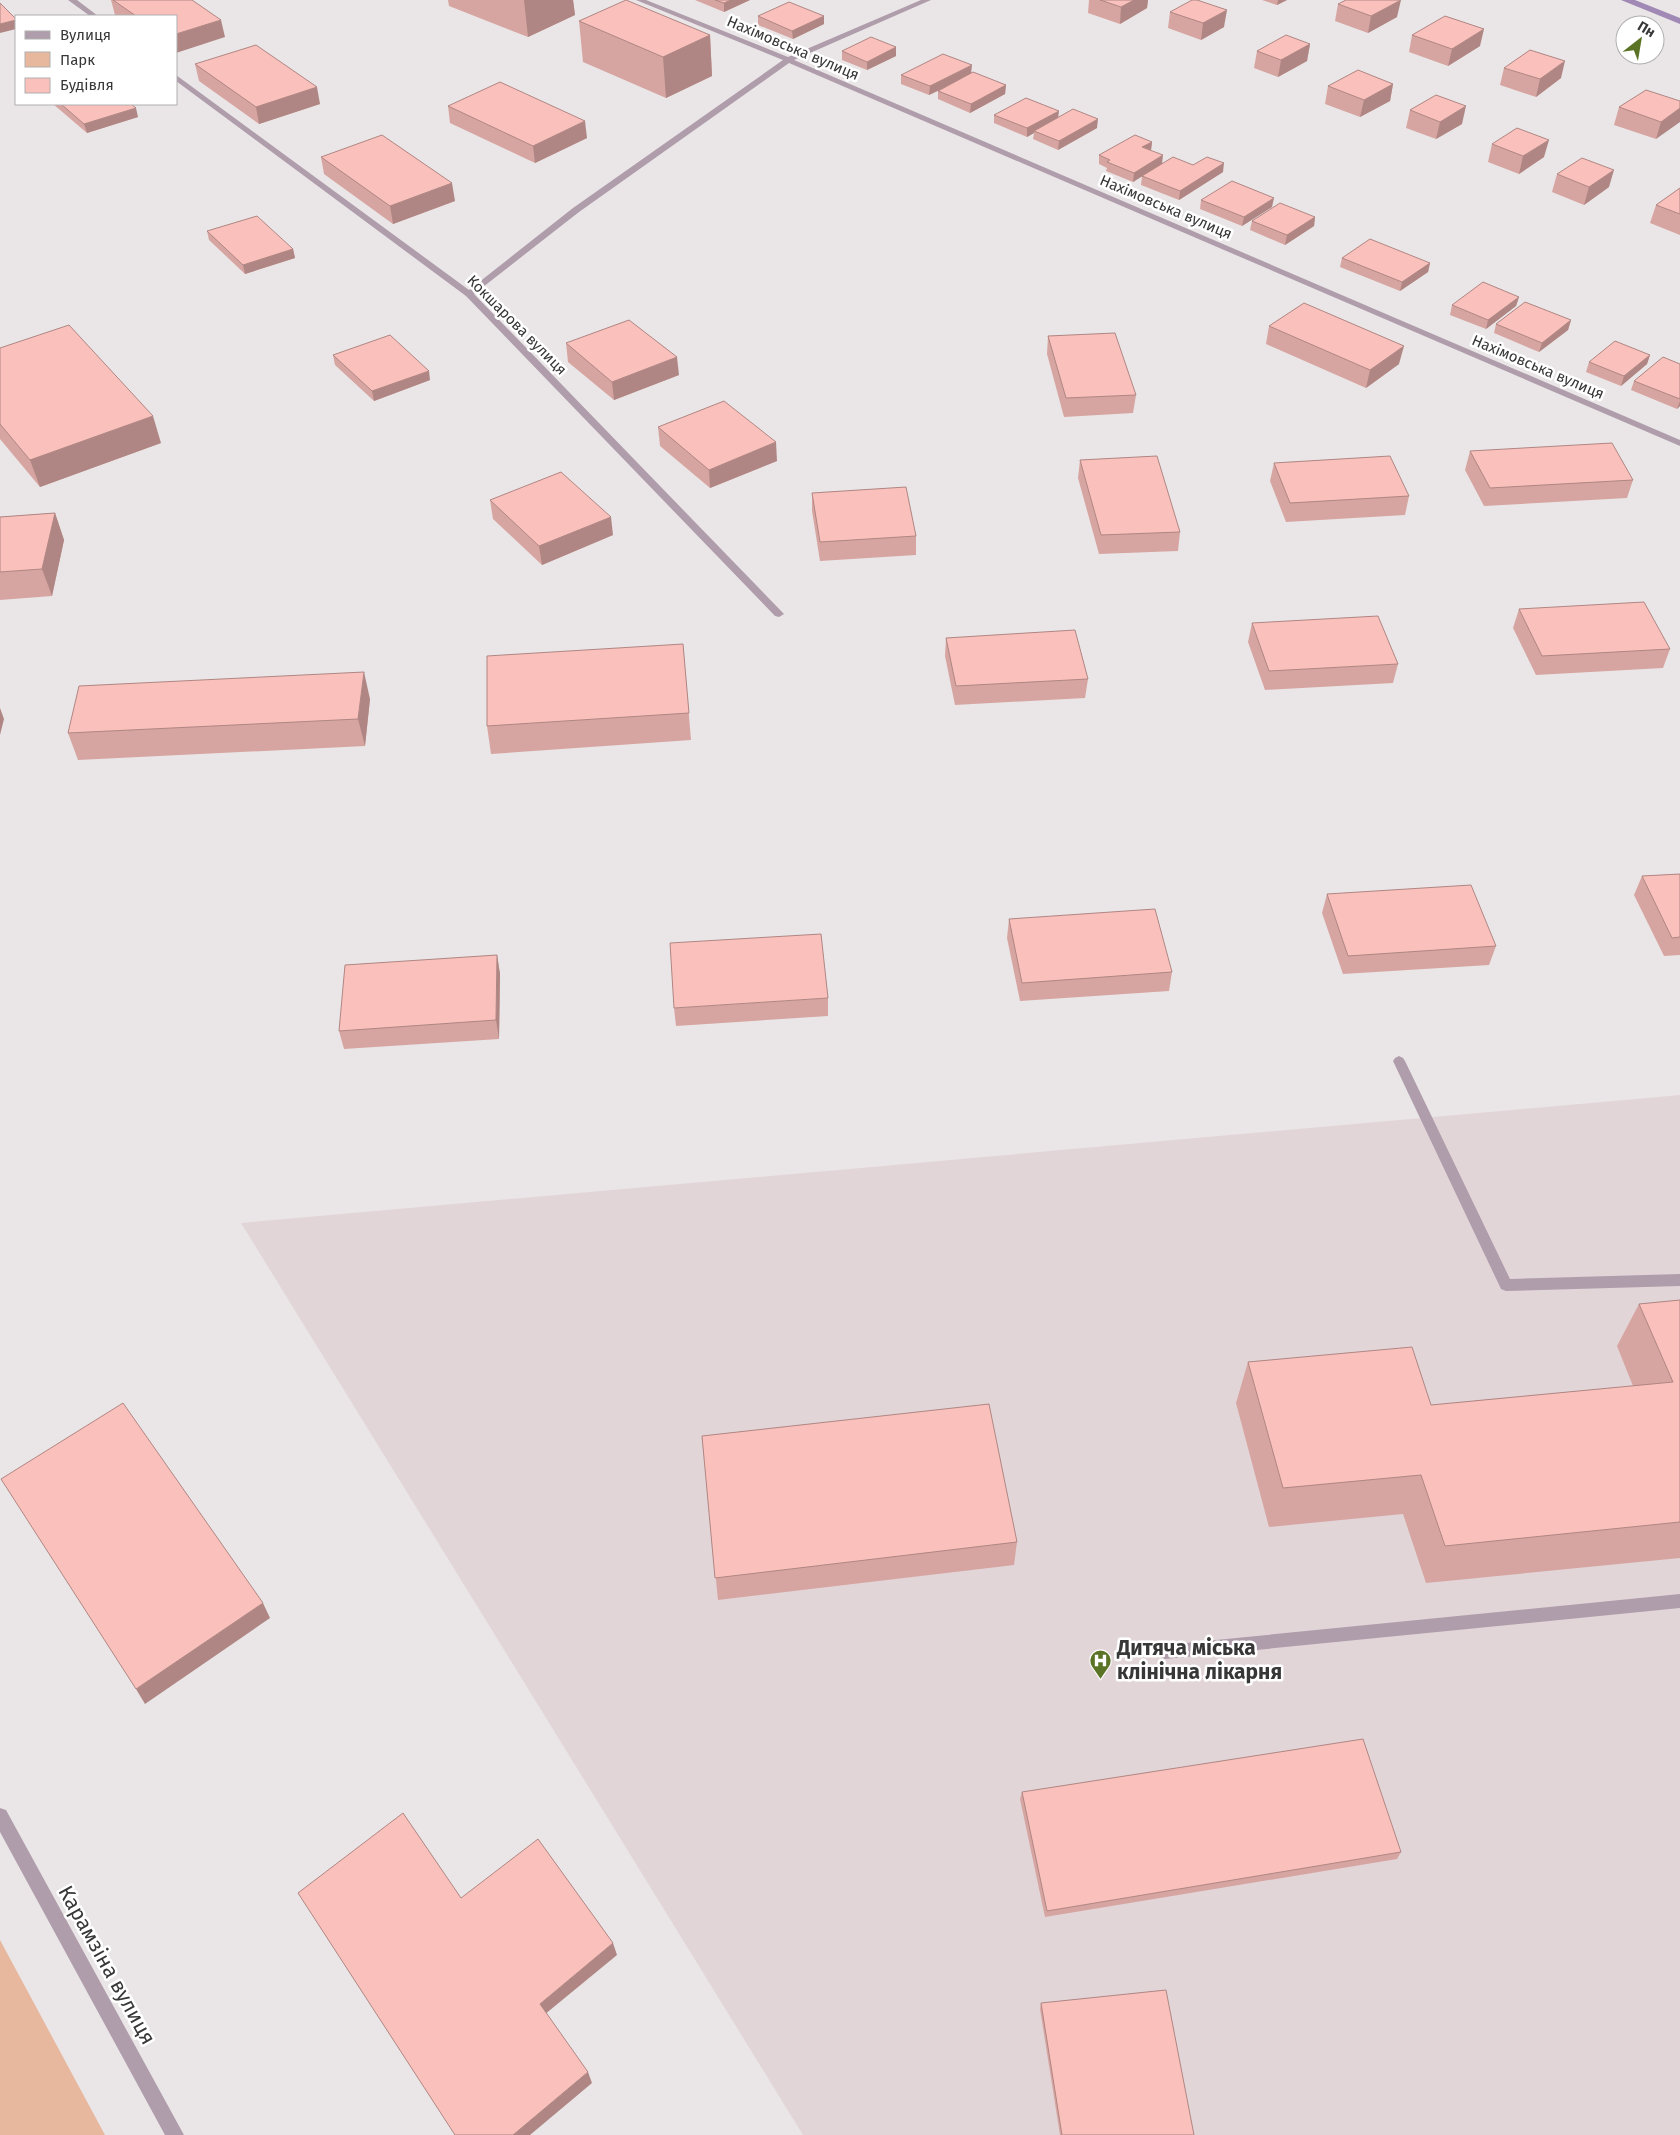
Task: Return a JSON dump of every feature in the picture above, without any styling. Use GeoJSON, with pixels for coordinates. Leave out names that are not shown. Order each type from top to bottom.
{"type":"FeatureCollection","features":[{"type":"Feature","properties":{"kind":"street"},"geometry":{"type":"LineString","coordinates":[[72,0],[93,15]]}},
{"type":"Feature","properties":{"kind":"street","name":"Нахімовська вулиця"},"geometry":{"type":"LineString","coordinates":[[640,0],[788,60],[1680,443]]}},
{"type":"Feature","properties":{"kind":"street"},"geometry":{"type":"LineString","coordinates":[[469,294],[576,210],[788,60],[912,2],[927,0]]}},
{"type":"Feature","properties":{"kind":"street","name":"Кокшарова вулиця"},"geometry":{"type":"LineString","coordinates":[[178,78],[469,294],[780,614]]}},
{"type":"Feature","properties":{"kind":"street"},"geometry":{"type":"LineString","coordinates":[[1398,1061],[1506,1285],[1680,1280]]}},
{"type":"Feature","properties":{"kind":"street"},"geometry":{"type":"LineString","coordinates":[[1165,1652],[1680,1601]]}},
{"type":"Feature","properties":{"kind":"street","name":"Карамзіна вулиця"},"geometry":{"type":"LineString","coordinates":[[0,1816],[175,2135]]}},
{"type":"Feature","properties":{"kind":"shaded area","name":"Дитяча міська клінічна лікарня"},"geometry":{"type":"Polygon","coordinates":[[[1680,1095],[1680,2135],[803,2135],[241,1223],[1680,1095]]]}},
{"type":"Feature","properties":{"kind":"green space"},"geometry":{"type":"Polygon","coordinates":[[[0,1940],[105,2135],[0,2135],[0,1940]]]}},
{"type":"Feature","properties":{"kind":"building"},"geometry":{"type":"Polygon","coordinates":[[[113,0],[192,0],[221,20],[178,33],[178,15],[135,15],[113,0]]]}},
{"type":"Feature","properties":{"kind":"building"},"geometry":{"type":"Polygon","coordinates":[[[626,0],[710,35],[663,57],[579,21],[626,0]]]}},
{"type":"Feature","properties":{"kind":"building"},"geometry":{"type":"Polygon","coordinates":[[[715,0],[731,0],[724,3],[715,0]]]}},
{"type":"Feature","properties":{"kind":"building"},"geometry":{"type":"Polygon","coordinates":[[[1100,0],[1134,0],[1121,7],[1100,0]]]}},
{"type":"Feature","properties":{"kind":"building"},"geometry":{"type":"Polygon","coordinates":[[[1192,0],[1227,10],[1203,23],[1170,12],[1192,0]]]}},
{"type":"Feature","properties":{"kind":"building"},"geometry":{"type":"Polygon","coordinates":[[[1346,0],[1401,0],[1371,16],[1338,4],[1346,0]]]}},
{"type":"Feature","properties":{"kind":"building"},"geometry":{"type":"Polygon","coordinates":[[[789,2],[824,16],[792,31],[758,16],[789,2]]]}},
{"type":"Feature","properties":{"kind":"building"},"geometry":{"type":"Polygon","coordinates":[[[0,3],[15,20],[0,24],[0,3]]]}},
{"type":"Feature","properties":{"kind":"building"},"geometry":{"type":"Polygon","coordinates":[[[1445,16],[1484,29],[1452,49],[1412,35],[1445,16]]]}},
{"type":"Feature","properties":{"kind":"building"},"geometry":{"type":"Polygon","coordinates":[[[1286,35],[1310,44],[1281,60],[1257,51],[1286,35]]]}},
{"type":"Feature","properties":{"kind":"building"},"geometry":{"type":"Polygon","coordinates":[[[871,37],[896,47],[867,62],[842,51],[871,37]]]}},
{"type":"Feature","properties":{"kind":"building"},"geometry":{"type":"Polygon","coordinates":[[[256,45],[317,87],[256,107],[195,64],[256,45]]]}},
{"type":"Feature","properties":{"kind":"building"},"geometry":{"type":"Polygon","coordinates":[[[1530,50],[1565,61],[1540,79],[1504,68],[1530,50]]]}},
{"type":"Feature","properties":{"kind":"building"},"geometry":{"type":"Polygon","coordinates":[[[943,54],[972,65],[930,86],[901,75],[943,54]]]}},
{"type":"Feature","properties":{"kind":"building"},"geometry":{"type":"Polygon","coordinates":[[[1358,70],[1393,84],[1364,100],[1328,86],[1358,70]]]}},
{"type":"Feature","properties":{"kind":"building"},"geometry":{"type":"Polygon","coordinates":[[[973,72],[1006,85],[971,104],[938,91],[973,72]]]}},
{"type":"Feature","properties":{"kind":"building"},"geometry":{"type":"Polygon","coordinates":[[[500,82],[585,121],[533,146],[448,106],[500,82]]]}},
{"type":"Feature","properties":{"kind":"building"},"geometry":{"type":"Polygon","coordinates":[[[1646,90],[1680,101],[1680,108],[1661,122],[1619,107],[1646,90]]]}},
{"type":"Feature","properties":{"kind":"building"},"geometry":{"type":"Polygon","coordinates":[[[1436,95],[1466,106],[1440,122],[1410,110],[1436,95]]]}},
{"type":"Feature","properties":{"kind":"building"},"geometry":{"type":"Polygon","coordinates":[[[1026,98],[1059,111],[1027,128],[994,115],[1026,98]]]}},
{"type":"Feature","properties":{"kind":"building"},"geometry":{"type":"Polygon","coordinates":[[[62,105],[132,105],[136,108],[84,124],[62,105]]]}},
{"type":"Feature","properties":{"kind":"building"},"geometry":{"type":"Polygon","coordinates":[[[1073,109],[1098,119],[1059,141],[1034,131],[1073,109]]]}},
{"type":"Feature","properties":{"kind":"building"},"geometry":{"type":"Polygon","coordinates":[[[1517,128],[1549,140],[1523,156],[1492,144],[1517,128]]]}},
{"type":"Feature","properties":{"kind":"building"},"geometry":{"type":"Polygon","coordinates":[[[382,135],[452,183],[390,206],[321,157],[382,135]]]}},
{"type":"Feature","properties":{"kind":"building"},"geometry":{"type":"Polygon","coordinates":[[[1135,135],[1152,142],[1142,147],[1163,155],[1134,173],[1107,162],[1110,160],[1099,155],[1135,135]]]}},
{"type":"Feature","properties":{"kind":"building"},"geometry":{"type":"Polygon","coordinates":[[[1173,157],[1193,165],[1207,157],[1224,163],[1180,191],[1142,176],[1173,157]]]}},
{"type":"Feature","properties":{"kind":"building"},"geometry":{"type":"Polygon","coordinates":[[[1582,158],[1614,170],[1589,187],[1557,174],[1582,158]]]}},
{"type":"Feature","properties":{"kind":"building"},"geometry":{"type":"Polygon","coordinates":[[[1232,181],[1274,198],[1244,217],[1201,200],[1232,181]]]}},
{"type":"Feature","properties":{"kind":"building"},"geometry":{"type":"Polygon","coordinates":[[[1680,188],[1680,214],[1656,205],[1680,188]]]}},
{"type":"Feature","properties":{"kind":"building"},"geometry":{"type":"Polygon","coordinates":[[[1280,203],[1315,217],[1287,235],[1252,221],[1280,203]]]}},
{"type":"Feature","properties":{"kind":"building"},"geometry":{"type":"Polygon","coordinates":[[[257,216],[293,249],[243,265],[207,231],[257,216]]]}},
{"type":"Feature","properties":{"kind":"building"},"geometry":{"type":"Polygon","coordinates":[[[1370,239],[1430,263],[1402,282],[1342,258],[1370,239]]]}},
{"type":"Feature","properties":{"kind":"building"},"geometry":{"type":"Polygon","coordinates":[[[1483,282],[1519,297],[1488,320],[1452,305],[1483,282]]]}},
{"type":"Feature","properties":{"kind":"building"},"geometry":{"type":"Polygon","coordinates":[[[1525,302],[1571,320],[1542,343],[1496,324],[1525,302]]]}},
{"type":"Feature","properties":{"kind":"building"},"geometry":{"type":"Polygon","coordinates":[[[1304,303],[1404,346],[1370,370],[1269,326],[1304,303]]]}},
{"type":"Feature","properties":{"kind":"building"},"geometry":{"type":"Polygon","coordinates":[[[629,320],[677,357],[612,382],[566,343],[629,320]]]}},
{"type":"Feature","properties":{"kind":"building"},"geometry":{"type":"Polygon","coordinates":[[[69,325],[153,416],[30,460],[0,424],[0,348],[69,325]]]}},
{"type":"Feature","properties":{"kind":"building"},"geometry":{"type":"Polygon","coordinates":[[[1115,333],[1136,395],[1066,398],[1048,336],[1115,333]]]}},
{"type":"Feature","properties":{"kind":"building"},"geometry":{"type":"Polygon","coordinates":[[[390,335],[429,371],[372,391],[333,355],[390,335]]]}},
{"type":"Feature","properties":{"kind":"building"},"geometry":{"type":"Polygon","coordinates":[[[1615,341],[1650,355],[1624,376],[1589,362],[1615,341]]]}},
{"type":"Feature","properties":{"kind":"building"},"geometry":{"type":"Polygon","coordinates":[[[1663,357],[1680,364],[1680,399],[1634,381],[1663,357]]]}},
{"type":"Feature","properties":{"kind":"building"},"geometry":{"type":"Polygon","coordinates":[[[724,401],[776,442],[709,470],[658,427],[724,401]]]}},
{"type":"Feature","properties":{"kind":"building"},"geometry":{"type":"Polygon","coordinates":[[[1612,443],[1633,480],[1490,488],[1470,451],[1612,443]]]}},
{"type":"Feature","properties":{"kind":"building"},"geometry":{"type":"Polygon","coordinates":[[[1157,456],[1180,532],[1101,535],[1080,460],[1157,456]]]}},
{"type":"Feature","properties":{"kind":"building"},"geometry":{"type":"Polygon","coordinates":[[[1390,456],[1409,496],[1290,503],[1274,463],[1390,456]]]}},
{"type":"Feature","properties":{"kind":"building"},"geometry":{"type":"Polygon","coordinates":[[[561,472],[611,517],[539,546],[490,500],[561,472]]]}},
{"type":"Feature","properties":{"kind":"building"},"geometry":{"type":"Polygon","coordinates":[[[906,487],[916,536],[820,542],[812,493],[906,487]]]}},
{"type":"Feature","properties":{"kind":"building"},"geometry":{"type":"Polygon","coordinates":[[[55,513],[42,569],[0,572],[0,517],[55,513]]]}},
{"type":"Feature","properties":{"kind":"building"},"geometry":{"type":"Polygon","coordinates":[[[1644,602],[1670,649],[1542,656],[1519,609],[1644,602]]]}},
{"type":"Feature","properties":{"kind":"building"},"geometry":{"type":"Polygon","coordinates":[[[1378,616],[1398,664],[1269,671],[1252,623],[1378,616]]]}},
{"type":"Feature","properties":{"kind":"building"},"geometry":{"type":"Polygon","coordinates":[[[1075,630],[1088,679],[956,686],[946,638],[1075,630]]]}},
{"type":"Feature","properties":{"kind":"building"},"geometry":{"type":"Polygon","coordinates":[[[683,644],[689,713],[487,726],[487,656],[683,644]]]}},
{"type":"Feature","properties":{"kind":"building"},"geometry":{"type":"Polygon","coordinates":[[[364,672],[358,719],[68,733],[79,686],[364,672]]]}},
{"type":"Feature","properties":{"kind":"building"},"geometry":{"type":"Polygon","coordinates":[[[1680,874],[1680,937],[1672,938],[1642,876],[1680,874]]]}},
{"type":"Feature","properties":{"kind":"building"},"geometry":{"type":"Polygon","coordinates":[[[1471,885],[1496,946],[1348,956],[1327,894],[1471,885]]]}},
{"type":"Feature","properties":{"kind":"building"},"geometry":{"type":"Polygon","coordinates":[[[1155,909],[1172,972],[1022,983],[1009,919],[1155,909]]]}},
{"type":"Feature","properties":{"kind":"building"},"geometry":{"type":"Polygon","coordinates":[[[821,934],[828,998],[674,1008],[670,943],[821,934]]]}},
{"type":"Feature","properties":{"kind":"building"},"geometry":{"type":"Polygon","coordinates":[[[497,955],[496,1020],[339,1031],[345,965],[497,955]]]}},
{"type":"Feature","properties":{"kind":"building"},"geometry":{"type":"Polygon","coordinates":[[[1680,1300],[1680,1522],[1445,1546],[1421,1475],[1283,1488],[1248,1362],[1412,1347],[1431,1405],[1673,1382],[1639,1304],[1680,1300]]]}},
{"type":"Feature","properties":{"kind":"building"},"geometry":{"type":"Polygon","coordinates":[[[123,1403],[263,1603],[136,1689],[1,1479],[123,1403]]]}},
{"type":"Feature","properties":{"kind":"building"},"geometry":{"type":"Polygon","coordinates":[[[989,1404],[1017,1542],[715,1578],[702,1436],[989,1404]]]}},
{"type":"Feature","properties":{"kind":"building"},"geometry":{"type":"Polygon","coordinates":[[[1363,1739],[1401,1852],[1047,1911],[1022,1792],[1363,1739]]]}},
{"type":"Feature","properties":{"kind":"building"},"geometry":{"type":"Polygon","coordinates":[[[403,1813],[461,1898],[538,1839],[613,1943],[540,2004],[588,2072],[513,2135],[455,2135],[298,1893],[403,1813]]]}},
{"type":"Feature","properties":{"kind":"building"},"geometry":{"type":"Polygon","coordinates":[[[1166,1990],[1194,2135],[1062,2135],[1041,2003],[1166,1990]]]}},
{"type":"Feature","properties":{"kind":"waterway"},"geometry":{"type":"LineString","coordinates":[[1626,0],[1680,21]]}},
{"type":"Feature","properties":{"kind":"place","name":"Дитяча міська клінічна лікарня"},"geometry":{"type":"Point","coordinates":[1101,1679]}}]}
